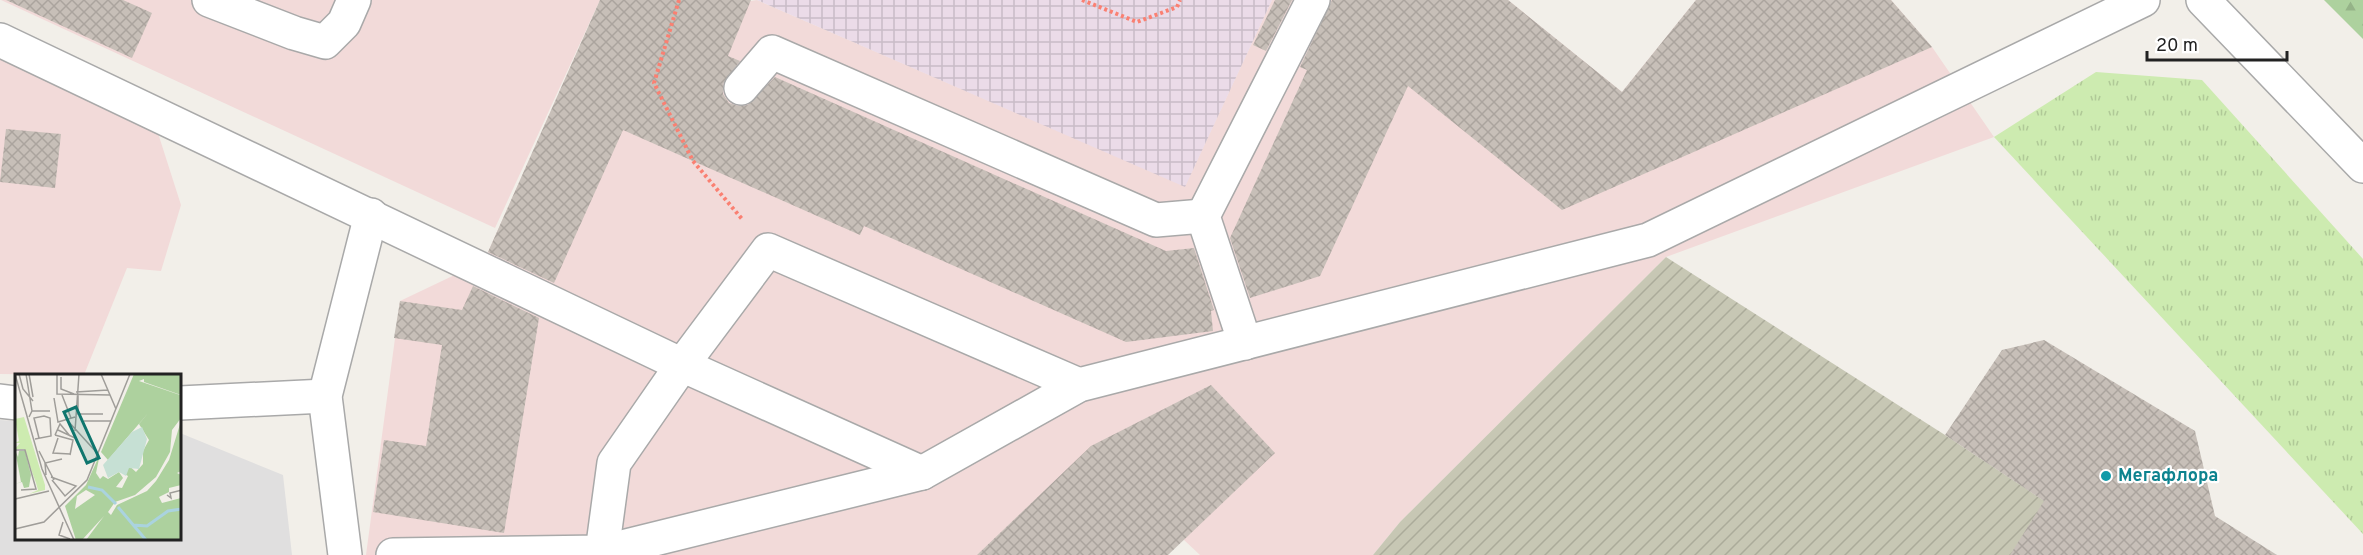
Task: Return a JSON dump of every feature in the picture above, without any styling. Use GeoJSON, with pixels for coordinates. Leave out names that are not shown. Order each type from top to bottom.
{"type":"FeatureCollection","features":[{"type":"Feature","properties":{"kind":"street"},"geometry":{"type":"LineString","coordinates":[[210,0],[294,33],[324,42],[344,23],[354,0]]}},
{"type":"Feature","properties":{"kind":"street"},"geometry":{"type":"LineString","coordinates":[[1245,343],[1203,216],[1313,0]]}},
{"type":"Feature","properties":{"kind":"street"},"geometry":{"type":"LineString","coordinates":[[393,555],[602,552],[922,473],[1079,385],[1648,240],[2143,0]]}},
{"type":"Feature","properties":{"kind":"street"},"geometry":{"type":"LineString","coordinates":[[2203,0],[2363,166]]}},
{"type":"Feature","properties":{"kind":"street"},"geometry":{"type":"LineString","coordinates":[[0,40],[682,364],[922,473]]}},
{"type":"Feature","properties":{"kind":"street"},"geometry":{"type":"LineString","coordinates":[[741,88],[772,52],[1156,220],[1203,216]]}},
{"type":"Feature","properties":{"kind":"street"},"geometry":{"type":"LineString","coordinates":[[345,555],[325,396],[371,215]]}},
{"type":"Feature","properties":{"kind":"street"},"geometry":{"type":"LineString","coordinates":[[602,552],[614,463],[682,364],[768,250],[1079,385]]}},
{"type":"Feature","properties":{"kind":"street"},"geometry":{"type":"LineString","coordinates":[[182,404],[325,396]]}},
{"type":"Feature","properties":{"kind":"street"},"geometry":{"type":"LineString","coordinates":[[0,401],[15,403]]}},
{"type":"Feature","properties":{"kind":"path"},"geometry":{"type":"LineString","coordinates":[[679,0],[654,84],[693,161],[768,250]]}},
{"type":"Feature","properties":{"kind":"path"},"geometry":{"type":"LineString","coordinates":[[1082,0],[1137,22],[1177,7],[1180,0]]}},
{"type":"Feature","properties":{"kind":"shaded area"},"geometry":{"type":"Polygon","coordinates":[[[1,0],[600,0],[495,228],[1,0]]]}},
{"type":"Feature","properties":{"kind":"shaded area"},"geometry":{"type":"Polygon","coordinates":[[[757,0],[1185,186],[1272,0],[1508,0],[1622,92],[1696,0],[1891,0],[1932,47],[1994,137],[1666,257],[1400,522],[1373,555],[1200,555],[1184,540],[1101,555],[366,555],[400,301],[484,261],[588,28],[757,0]]]}},
{"type":"Feature","properties":{"kind":"shaded area"},"geometry":{"type":"Polygon","coordinates":[[[757,0],[1272,0],[1185,187],[757,0]]]}},
{"type":"Feature","properties":{"kind":"shaded area"},"geometry":{"type":"Polygon","coordinates":[[[0,55],[157,130],[181,205],[161,271],[127,268],[84,374],[0,374],[0,55]]]}},
{"type":"Feature","properties":{"kind":"shaded area"},"geometry":{"type":"Polygon","coordinates":[[[1666,257],[1945,435],[2079,524],[2063,555],[1373,555],[1400,522],[1666,257]]]}},
{"type":"Feature","properties":{"kind":"shaded area"},"geometry":{"type":"Polygon","coordinates":[[[0,420],[15,421],[15,540],[182,540],[182,434],[283,475],[292,555],[0,555],[0,420]]]}},
{"type":"Feature","properties":{"kind":"green space"},"geometry":{"type":"Polygon","coordinates":[[[2324,0],[2363,0],[2363,39],[2324,0]]]}},
{"type":"Feature","properties":{"kind":"green space"},"geometry":{"type":"Polygon","coordinates":[[[2096,72],[2202,80],[2363,259],[2363,534],[1994,137],[2096,72]]]}},
{"type":"Feature","properties":{"kind":"building"},"geometry":{"type":"Polygon","coordinates":[[[6,0],[123,0],[152,13],[132,58],[6,0]]]}},
{"type":"Feature","properties":{"kind":"building"},"geometry":{"type":"Polygon","coordinates":[[[600,0],[751,0],[728,56],[740,61],[723,84],[723,94],[729,103],[738,106],[748,105],[775,77],[1166,251],[1194,248],[1214,310],[1211,311],[1213,331],[1126,342],[864,226],[860,235],[623,130],[554,283],[488,252],[600,0]]]}},
{"type":"Feature","properties":{"kind":"building"},"geometry":{"type":"Polygon","coordinates":[[[1275,0],[1292,0],[1266,51],[1253,45],[1275,0]]]}},
{"type":"Feature","properties":{"kind":"building"},"geometry":{"type":"Polygon","coordinates":[[[1332,0],[1508,0],[1622,92],[1696,0],[1891,0],[1932,47],[1562,210],[1408,86],[1320,276],[1250,298],[1230,238],[1307,70],[1300,67],[1332,0]]]}},
{"type":"Feature","properties":{"kind":"building"},"geometry":{"type":"Polygon","coordinates":[[[6,129],[61,134],[55,188],[0,182],[6,129]]]}},
{"type":"Feature","properties":{"kind":"building"},"geometry":{"type":"Polygon","coordinates":[[[473,286],[539,318],[504,533],[373,512],[384,440],[426,446],[442,345],[394,338],[400,301],[462,310],[473,286]]]}},
{"type":"Feature","properties":{"kind":"building","name":"Мегафлора"},"geometry":{"type":"Polygon","coordinates":[[[2044,340],[2195,431],[2215,516],[2277,555],[2010,555],[2044,501],[1945,435],[2002,350],[2044,340]]]}},
{"type":"Feature","properties":{"kind":"building"},"geometry":{"type":"Polygon","coordinates":[[[1211,385],[1275,453],[1168,555],[977,555],[1091,446],[1211,385]]]}},
{"type":"Feature","properties":{"kind":"place","name":"Мегафлора"},"geometry":{"type":"Point","coordinates":[2106,476]}}]}
